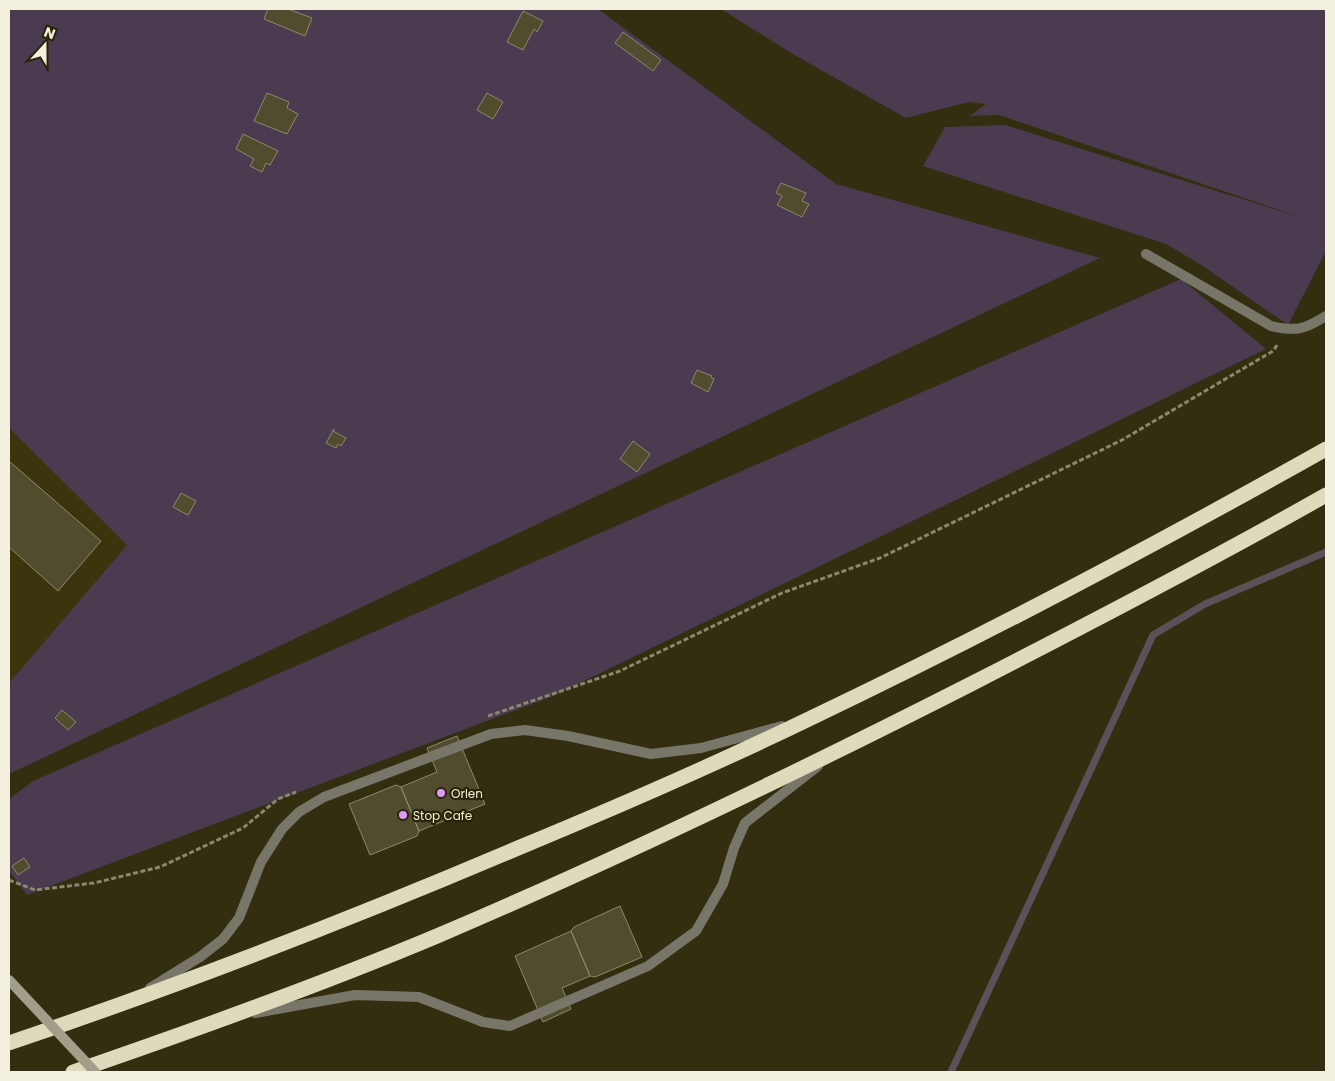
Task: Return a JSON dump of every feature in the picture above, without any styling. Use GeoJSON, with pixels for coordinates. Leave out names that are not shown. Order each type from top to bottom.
{"type":"FeatureCollection","features":[{"type":"Feature","properties":{"kind":"highway"},"geometry":{"type":"LineString","coordinates":[[9,1043],[106,1010],[400,898],[636,799],[810,718],[1027,610],[1235,500],[1326,449]]}},
{"type":"Feature","properties":{"kind":"highway"},"geometry":{"type":"LineString","coordinates":[[73,1072],[230,1018],[444,933],[632,850],[838,752],[1050,644],[1254,536],[1326,495]]}},
{"type":"Feature","properties":{"kind":"street"},"geometry":{"type":"LineString","coordinates":[[9,980],[95,1072]]}},
{"type":"Feature","properties":{"kind":"lane"},"geometry":{"type":"LineString","coordinates":[[1146,254],[1271,326],[1287,330],[1308,327],[1326,316]]}},
{"type":"Feature","properties":{"kind":"lane"},"geometry":{"type":"LineString","coordinates":[[106,1010],[142,993],[176,973],[222,939],[239,918],[261,862],[282,829],[299,812],[324,796],[492,734],[525,730],[568,736],[651,754],[701,748],[810,718]]}},
{"type":"Feature","properties":{"kind":"lane"},"geometry":{"type":"LineString","coordinates":[[230,1018],[355,995],[419,998],[483,1022],[510,1026],[639,970],[648,966],[696,930],[723,884],[734,848],[745,823],[777,796],[838,752]]}},
{"type":"Feature","properties":{"kind":"path"},"geometry":{"type":"LineString","coordinates":[[480,718],[620,671],[782,593],[880,558],[1122,440],[1273,351],[1287,330]]}},
{"type":"Feature","properties":{"kind":"path"},"geometry":{"type":"LineString","coordinates":[[9,880],[34,890],[94,883],[160,867],[243,828],[278,799],[297,792]]}},
{"type":"Feature","properties":{"kind":"shaded area"},"geometry":{"type":"Polygon","coordinates":[[[9,9],[598,9],[836,184],[1100,258],[9,774],[9,683],[127,545],[9,428],[9,9]]]}},
{"type":"Feature","properties":{"kind":"shaded area"},"geometry":{"type":"Polygon","coordinates":[[[721,9],[1326,9],[1326,251],[1288,325],[1203,266],[1166,244],[923,166],[945,127],[1005,125],[1303,218],[999,115],[970,116],[986,104],[969,102],[906,118],[791,53],[721,9]]]}},
{"type":"Feature","properties":{"kind":"shaded area"},"geometry":{"type":"Polygon","coordinates":[[[1181,279],[1266,349],[553,696],[27,895],[9,871],[9,799],[33,781],[1181,279]]]}},
{"type":"Feature","properties":{"kind":"shaded area"},"geometry":{"type":"Polygon","coordinates":[[[9,428],[127,545],[9,683],[9,428]]]}},
{"type":"Feature","properties":{"kind":"building"},"geometry":{"type":"Polygon","coordinates":[[[268,9],[288,9],[312,18],[305,36],[264,19],[268,9]]]}},
{"type":"Feature","properties":{"kind":"building"},"geometry":{"type":"Polygon","coordinates":[[[523,11],[543,21],[537,32],[534,29],[523,50],[507,42],[523,11]]]}},
{"type":"Feature","properties":{"kind":"building"},"geometry":{"type":"Polygon","coordinates":[[[623,32],[661,60],[653,71],[615,43],[623,32]]]}},
{"type":"Feature","properties":{"kind":"building"},"geometry":{"type":"Polygon","coordinates":[[[267,93],[289,102],[287,108],[298,114],[287,134],[254,121],[267,93]]]}},
{"type":"Feature","properties":{"kind":"building"},"geometry":{"type":"Polygon","coordinates":[[[487,93],[503,102],[493,119],[477,110],[487,93]]]}},
{"type":"Feature","properties":{"kind":"building"},"geometry":{"type":"Polygon","coordinates":[[[243,134],[278,151],[270,165],[266,163],[262,172],[250,166],[254,159],[236,149],[243,134]]]}},
{"type":"Feature","properties":{"kind":"building"},"geometry":{"type":"Polygon","coordinates":[[[781,183],[806,193],[802,201],[809,204],[802,217],[777,205],[782,196],[776,193],[781,183]]]}},
{"type":"Feature","properties":{"kind":"building"},"geometry":{"type":"Polygon","coordinates":[[[697,370],[712,376],[714,379],[708,392],[691,383],[697,370]]]}},
{"type":"Feature","properties":{"kind":"building"},"geometry":{"type":"Polygon","coordinates":[[[334,429],[333,431],[346,438],[341,446],[338,444],[336,448],[326,443],[334,429]]]}},
{"type":"Feature","properties":{"kind":"building"},"geometry":{"type":"Polygon","coordinates":[[[633,441],[650,454],[637,472],[620,459],[633,441]]]}},
{"type":"Feature","properties":{"kind":"building"},"geometry":{"type":"Polygon","coordinates":[[[9,461],[101,541],[58,591],[9,547],[9,461]]]}},
{"type":"Feature","properties":{"kind":"building"},"geometry":{"type":"Polygon","coordinates":[[[181,493],[196,501],[188,515],[173,507],[181,493]]]}},
{"type":"Feature","properties":{"kind":"building"},"geometry":{"type":"Polygon","coordinates":[[[62,710],[76,722],[68,730],[55,718],[62,710]]]}},
{"type":"Feature","properties":{"kind":"building"},"geometry":{"type":"Polygon","coordinates":[[[457,736],[485,804],[419,831],[401,787],[437,772],[427,748],[457,736]]]}},
{"type":"Feature","properties":{"kind":"building"},"geometry":{"type":"Polygon","coordinates":[[[396,785],[401,787],[419,831],[417,836],[370,855],[349,804],[396,785]]]}},
{"type":"Feature","properties":{"kind":"building"},"geometry":{"type":"Polygon","coordinates":[[[24,858],[30,867],[18,875],[12,866],[24,858]]]}},
{"type":"Feature","properties":{"kind":"building"},"geometry":{"type":"Polygon","coordinates":[[[620,906],[642,957],[595,977],[590,976],[571,931],[574,927],[620,906]]]}},
{"type":"Feature","properties":{"kind":"building"},"geometry":{"type":"Polygon","coordinates":[[[571,931],[590,976],[562,988],[571,1009],[543,1022],[515,956],[571,931]]]}},
{"type":"Feature","properties":{"kind":"waterway"},"geometry":{"type":"LineString","coordinates":[[951,1072],[1153,635],[1205,604],[1326,552]]}},
{"type":"Feature","properties":{"kind":"place","name":"Orlen"},"geometry":{"type":"Point","coordinates":[441,793]}},
{"type":"Feature","properties":{"kind":"place","name":"Stop Cafe"},"geometry":{"type":"Point","coordinates":[403,815]}}]}
